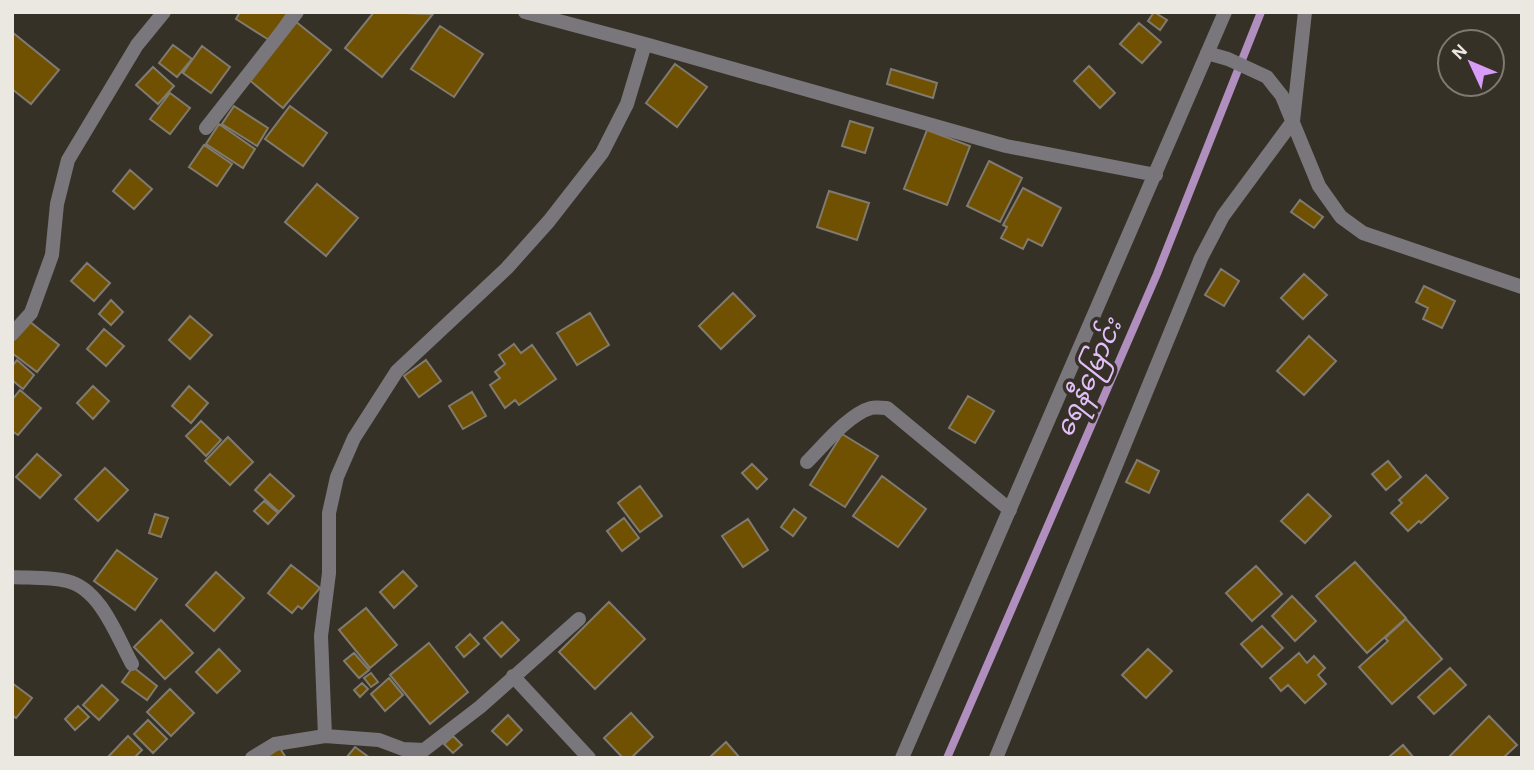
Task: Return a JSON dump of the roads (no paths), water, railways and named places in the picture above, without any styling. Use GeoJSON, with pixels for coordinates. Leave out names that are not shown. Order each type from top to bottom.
{"type":"FeatureCollection","features":[{"type":"Feature","properties":{"kind":"street"},"geometry":{"type":"LineString","coordinates":[[12,334],[31,313],[52,255],[57,204],[68,160],[137,45],[164,12]]}},
{"type":"Feature","properties":{"kind":"street"},"geometry":{"type":"LineString","coordinates":[[206,128],[297,12]]}},
{"type":"Feature","properties":{"kind":"street"},"geometry":{"type":"LineString","coordinates":[[525,12],[1006,146],[1156,175]]}},
{"type":"Feature","properties":{"kind":"street"},"geometry":{"type":"LineString","coordinates":[[902,758],[1225,12]]}},
{"type":"Feature","properties":{"kind":"street"},"geometry":{"type":"LineString","coordinates":[[996,758],[1201,258],[1223,216],[1293,121],[1305,12]]}},
{"type":"Feature","properties":{"kind":"street"},"geometry":{"type":"LineString","coordinates":[[325,736],[321,636],[330,573],[329,513],[337,477],[354,439],[397,370],[507,268],[549,221],[602,153],[627,104],[646,44]]}},
{"type":"Feature","properties":{"kind":"street"},"geometry":{"type":"LineString","coordinates":[[1207,53],[1228,59],[1267,77],[1282,96],[1319,186],[1340,217],[1363,233],[1522,287]]}},
{"type":"Feature","properties":{"kind":"street"},"geometry":{"type":"LineString","coordinates":[[807,462],[859,414],[872,408],[887,408],[1010,510]]}},
{"type":"Feature","properties":{"kind":"street"},"geometry":{"type":"LineString","coordinates":[[12,577],[68,581],[87,591],[102,609],[132,664]]}},
{"type":"Feature","properties":{"kind":"street"},"geometry":{"type":"LineString","coordinates":[[252,758],[275,744],[325,736],[379,740],[415,754],[437,741],[480,707],[579,619]]}},
{"type":"Feature","properties":{"kind":"street"},"geometry":{"type":"LineString","coordinates":[[513,676],[589,758]]}},
{"type":"Feature","properties":{"kind":"waterway","name":"ရေနီမြောင်း"},"geometry":{"type":"LineString","coordinates":[[947,758],[1157,274],[1261,12]]}}]}
